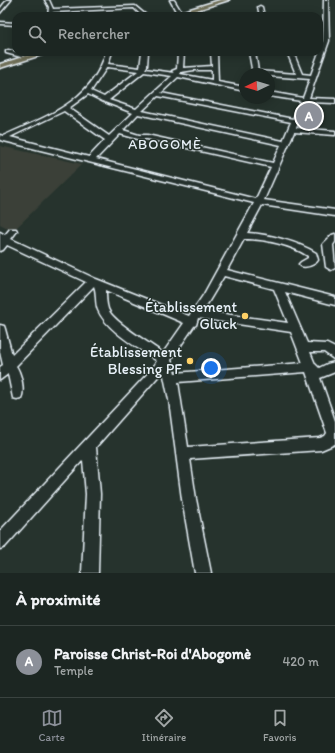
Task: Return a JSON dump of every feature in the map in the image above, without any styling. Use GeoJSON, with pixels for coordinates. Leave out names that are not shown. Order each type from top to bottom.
{"type":"FeatureCollection","features":[{"type":"Feature","properties":{"kind":"main road"},"geometry":{"type":"LineString","coordinates":[[185,12],[226,0]]}},
{"type":"Feature","properties":{"kind":"main road"},"geometry":{"type":"LineString","coordinates":[[0,66],[34,56]]}},
{"type":"Feature","properties":{"kind":"street"},"geometry":{"type":"LineString","coordinates":[[0,12],[9,0]]}},
{"type":"Feature","properties":{"kind":"street"},"geometry":{"type":"LineString","coordinates":[[47,0],[52,6],[50,12]]}},
{"type":"Feature","properties":{"kind":"street"},"geometry":{"type":"LineString","coordinates":[[172,0],[174,12]]}},
{"type":"Feature","properties":{"kind":"street"},"geometry":{"type":"LineString","coordinates":[[325,30],[326,0]]}},
{"type":"Feature","properties":{"kind":"street"},"geometry":{"type":"LineString","coordinates":[[61,12],[136,5],[142,12]]}},
{"type":"Feature","properties":{"kind":"street"},"geometry":{"type":"LineString","coordinates":[[260,7],[261,12]]}},
{"type":"Feature","properties":{"kind":"street"},"geometry":{"type":"LineString","coordinates":[[0,23],[12,24]]}},
{"type":"Feature","properties":{"kind":"street"},"geometry":{"type":"LineString","coordinates":[[8,52],[12,53]]}},
{"type":"Feature","properties":{"kind":"street"},"geometry":{"type":"LineString","coordinates":[[2,138],[76,101],[87,92],[101,73],[108,56]]}},
{"type":"Feature","properties":{"kind":"street"},"geometry":{"type":"LineString","coordinates":[[104,100],[142,71],[145,56]]}},
{"type":"Feature","properties":{"kind":"street"},"geometry":{"type":"LineString","coordinates":[[90,160],[178,72],[181,63],[181,56]]}},
{"type":"Feature","properties":{"kind":"street"},"geometry":{"type":"LineString","coordinates":[[214,56],[215,84]]}},
{"type":"Feature","properties":{"kind":"street"},"geometry":{"type":"LineString","coordinates":[[253,56],[255,68]]}},
{"type":"Feature","properties":{"kind":"street"},"geometry":{"type":"LineString","coordinates":[[292,56],[299,75]]}},
{"type":"Feature","properties":{"kind":"street"},"geometry":{"type":"LineString","coordinates":[[0,542],[89,447],[165,360],[194,318],[222,272],[259,202],[305,100],[318,56]]}},
{"type":"Feature","properties":{"kind":"street"},"geometry":{"type":"LineString","coordinates":[[181,63],[194,68]]}},
{"type":"Feature","properties":{"kind":"street"},"geometry":{"type":"LineString","coordinates":[[104,65],[158,73],[178,72],[194,68],[215,68]]}},
{"type":"Feature","properties":{"kind":"street"},"geometry":{"type":"LineString","coordinates":[[178,72],[215,84],[239,88]]}},
{"type":"Feature","properties":{"kind":"street"},"geometry":{"type":"LineString","coordinates":[[275,74],[313,77]]}},
{"type":"Feature","properties":{"kind":"street"},"geometry":{"type":"LineString","coordinates":[[87,92],[137,112],[285,144]]}},
{"type":"Feature","properties":{"kind":"street"},"geometry":{"type":"LineString","coordinates":[[157,94],[294,126],[335,133]]}},
{"type":"Feature","properties":{"kind":"street"},"geometry":{"type":"LineString","coordinates":[[275,95],[305,100],[335,101]]}},
{"type":"Feature","properties":{"kind":"street"},"geometry":{"type":"LineString","coordinates":[[64,108],[110,140]]}},
{"type":"Feature","properties":{"kind":"street"},"geometry":{"type":"LineString","coordinates":[[119,131],[138,137],[157,139],[275,166]]}},
{"type":"Feature","properties":{"kind":"street"},"geometry":{"type":"LineString","coordinates":[[2,138],[259,202],[335,213]]}},
{"type":"Feature","properties":{"kind":"street"},"geometry":{"type":"LineString","coordinates":[[303,214],[322,211],[335,217]]}},
{"type":"Feature","properties":{"kind":"street"},"geometry":{"type":"LineString","coordinates":[[13,231],[2,241],[96,282],[194,318],[295,328]]}},
{"type":"Feature","properties":{"kind":"street"},"geometry":{"type":"LineString","coordinates":[[241,236],[255,236],[287,242],[304,248],[313,254],[313,260],[304,264]]}},
{"type":"Feature","properties":{"kind":"street"},"geometry":{"type":"LineString","coordinates":[[331,267],[328,244],[335,237]]}},
{"type":"Feature","properties":{"kind":"street"},"geometry":{"type":"LineString","coordinates":[[222,272],[335,301]]}},
{"type":"Feature","properties":{"kind":"street"},"geometry":{"type":"LineString","coordinates":[[96,282],[102,308],[106,316],[118,327],[165,360],[171,378],[189,499],[203,573]]}},
{"type":"Feature","properties":{"kind":"street"},"geometry":{"type":"LineString","coordinates":[[0,375],[96,282]]}},
{"type":"Feature","properties":{"kind":"street"},"geometry":{"type":"LineString","coordinates":[[183,453],[321,444],[330,440],[333,433],[303,347],[278,286]]}},
{"type":"Feature","properties":{"kind":"street"},"geometry":{"type":"LineString","coordinates":[[0,329],[8,366],[14,373],[16,394]]}},
{"type":"Feature","properties":{"kind":"street"},"geometry":{"type":"LineString","coordinates":[[303,347],[327,348],[335,355]]}},
{"type":"Feature","properties":{"kind":"street"},"geometry":{"type":"LineString","coordinates":[[171,378],[310,367],[318,374],[331,367],[335,367]]}},
{"type":"Feature","properties":{"kind":"street"},"geometry":{"type":"LineString","coordinates":[[89,447],[93,494],[90,573]]}},
{"type":"Feature","properties":{"kind":"shaded area"},"geometry":{"type":"Polygon","coordinates":[[[0,146],[82,164],[13,231],[0,224],[0,146]]]}},
{"type":"Feature","properties":{"kind":"place","name":"Paroisse Christ-Roi d'Abogomè"},"geometry":{"type":"Point","coordinates":[309,116]}},
{"type":"Feature","properties":{"kind":"place","name":"Établissement Gluck"},"geometry":{"type":"Point","coordinates":[245,316]}},
{"type":"Feature","properties":{"kind":"place","name":"Établissement Blessing PF"},"geometry":{"type":"Point","coordinates":[190,361]}},
{"type":"Feature","properties":{"kind":"district","name":"ABOGOMÈ"},"geometry":{"type":"Point","coordinates":[165,144]}}]}
